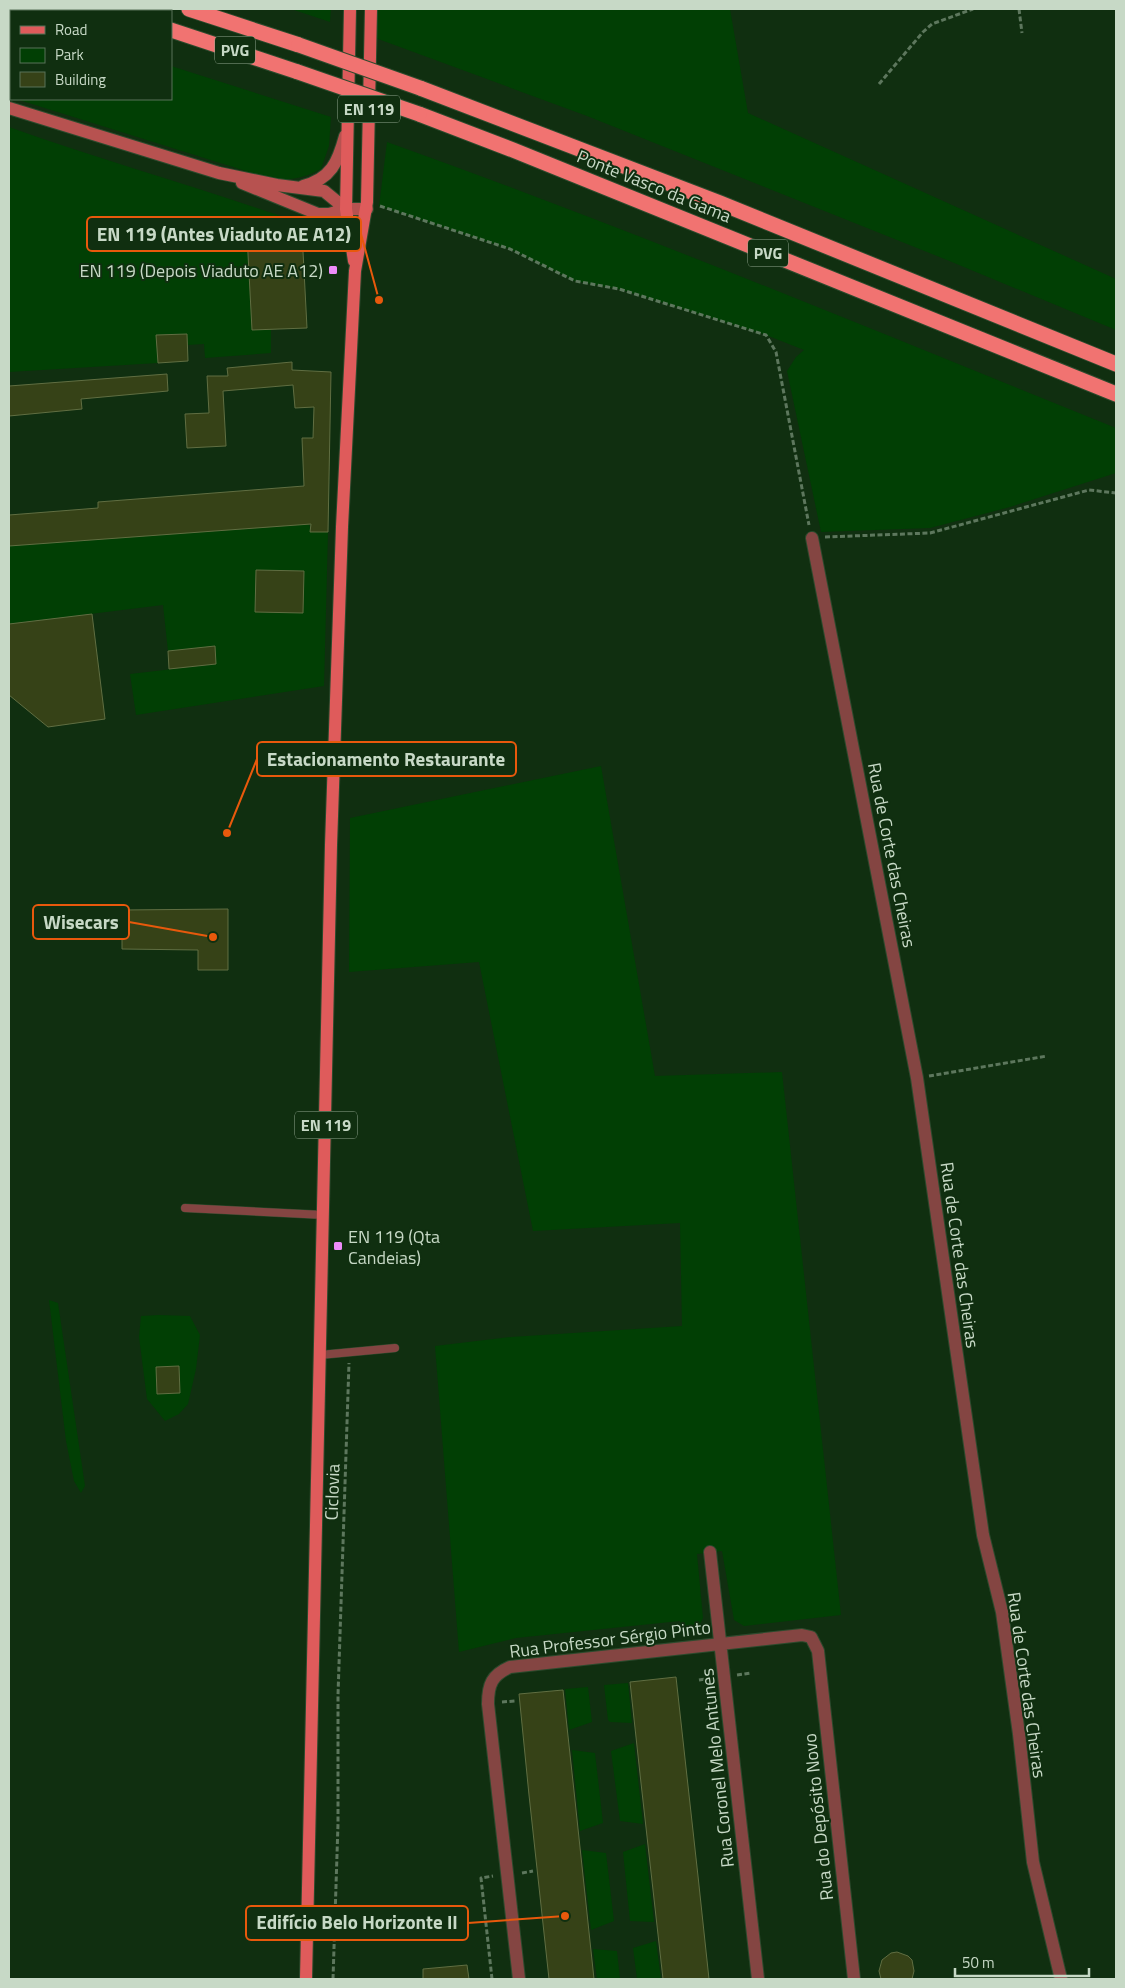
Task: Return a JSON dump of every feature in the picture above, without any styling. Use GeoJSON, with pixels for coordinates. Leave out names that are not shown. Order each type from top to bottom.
{"type":"FeatureCollection","features":[{"type":"Feature","properties":{"kind":"highway","name":"Ponte Vasco da Gama"},"geometry":{"type":"LineString","coordinates":[[189,9],[299,45],[420,88],[729,206],[1116,364]]}},
{"type":"Feature","properties":{"kind":"highway","name":"Ponte Vasco da Gama"},"geometry":{"type":"LineString","coordinates":[[172,30],[419,114],[522,153],[1116,394]]}},
{"type":"Feature","properties":{"kind":"main road","name":"EN 119"},"geometry":{"type":"LineString","coordinates":[[350,9],[346,209],[355,271]]}},
{"type":"Feature","properties":{"kind":"main road","name":"EN 119"},"geometry":{"type":"LineString","coordinates":[[306,1979],[331,844],[342,527],[355,271],[367,205],[371,9]]}},
{"type":"Feature","properties":{"kind":"main road"},"geometry":{"type":"LineString","coordinates":[[9,108],[219,173],[318,214],[329,214],[367,205]]}},
{"type":"Feature","properties":{"kind":"main road"},"geometry":{"type":"LineString","coordinates":[[289,186],[313,184],[329,172],[340,156],[348,126]]}},
{"type":"Feature","properties":{"kind":"main road"},"geometry":{"type":"LineString","coordinates":[[219,173],[324,192],[346,209]]}},
{"type":"Feature","properties":{"kind":"street","name":"Rua de Corte das Cheiras"},"geometry":{"type":"LineString","coordinates":[[812,538],[917,1078],[983,1536],[1004,1622],[1033,1862],[1061,1979]]}},
{"type":"Feature","properties":{"kind":"street","name":"Rua Coronel Melo Antunes"},"geometry":{"type":"LineString","coordinates":[[710,1552],[758,1979]]}},
{"type":"Feature","properties":{"kind":"street","name":"Rua Professor Sérgio Pinto"},"geometry":{"type":"LineString","coordinates":[[518,1979],[488,1704],[488,1690],[500,1671],[510,1667],[802,1635],[811,1637],[818,1651]]}},
{"type":"Feature","properties":{"kind":"street","name":"Rua do Depósito Novo"},"geometry":{"type":"LineString","coordinates":[[818,1651],[854,1979]]}},
{"type":"Feature","properties":{"kind":"lane"},"geometry":{"type":"LineString","coordinates":[[185,1208],[324,1215]]}},
{"type":"Feature","properties":{"kind":"lane"},"geometry":{"type":"LineString","coordinates":[[320,1356],[395,1348]]}},
{"type":"Feature","properties":{"kind":"path"},"geometry":{"type":"LineString","coordinates":[[879,84],[932,24],[973,9]]}},
{"type":"Feature","properties":{"kind":"path"},"geometry":{"type":"LineString","coordinates":[[1019,9],[1022,33]]}},
{"type":"Feature","properties":{"kind":"path"},"geometry":{"type":"LineString","coordinates":[[367,205],[510,249],[576,280],[619,289],[766,335],[776,352],[812,538],[930,533],[1089,490],[1116,493]]}},
{"type":"Feature","properties":{"kind":"path"},"geometry":{"type":"LineString","coordinates":[[917,1078],[1047,1056]]}},
{"type":"Feature","properties":{"kind":"path","name":"Ciclovia"},"geometry":{"type":"LineString","coordinates":[[333,1979],[338,1824],[338,1695],[350,1352]]}},
{"type":"Feature","properties":{"kind":"path"},"geometry":{"type":"LineString","coordinates":[[492,1979],[481,1878],[532,1872]]}},
{"type":"Feature","properties":{"kind":"green space"},"geometry":{"type":"Polygon","coordinates":[[[291,9],[331,9],[330,22],[291,9]]]}},
{"type":"Feature","properties":{"kind":"green space"},"geometry":{"type":"Polygon","coordinates":[[[371,9],[730,9],[748,113],[1116,279],[1116,330],[947,260],[587,116],[370,36],[371,9]]]}},
{"type":"Feature","properties":{"kind":"green space"},"geometry":{"type":"Polygon","coordinates":[[[172,66],[331,117],[329,146],[321,169],[294,179],[265,177],[19,100],[172,100],[172,66]]]}},
{"type":"Feature","properties":{"kind":"green space"},"geometry":{"type":"Polygon","coordinates":[[[9,127],[297,222],[302,232],[247,235],[252,330],[271,329],[271,353],[205,358],[204,344],[187,345],[156,336],[158,363],[9,372],[9,127]]]}},
{"type":"Feature","properties":{"kind":"green space"},"geometry":{"type":"Polygon","coordinates":[[[387,142],[662,245],[1116,428],[1116,473],[1010,507],[930,528],[821,532],[787,371],[796,357],[804,350],[766,335],[619,289],[575,281],[510,249],[379,206],[387,142]]]}},
{"type":"Feature","properties":{"kind":"green space"},"geometry":{"type":"Polygon","coordinates":[[[309,524],[311,532],[328,532],[324,686],[136,715],[130,674],[216,664],[214,647],[168,651],[163,605],[9,624],[9,545],[309,524]],[[256,570],[255,612],[303,613],[304,571],[256,570]]]}},
{"type":"Feature","properties":{"kind":"green space"},"geometry":{"type":"Polygon","coordinates":[[[601,766],[655,1076],[782,1072],[841,1615],[744,1626],[734,1620],[722,1551],[697,1554],[703,1618],[697,1630],[682,1633],[680,1621],[516,1638],[459,1652],[435,1346],[511,1337],[682,1326],[680,1223],[533,1231],[479,962],[349,972],[350,818],[601,766]]]}},
{"type":"Feature","properties":{"kind":"green space"},"geometry":{"type":"Polygon","coordinates":[[[49,1300],[58,1303],[85,1486],[81,1493],[74,1481],[66,1441],[49,1300]]]}},
{"type":"Feature","properties":{"kind":"green space"},"geometry":{"type":"Polygon","coordinates":[[[141,1316],[190,1316],[200,1335],[196,1369],[188,1404],[179,1414],[165,1421],[147,1399],[139,1337],[141,1316]]]}},
{"type":"Feature","properties":{"kind":"green space"},"geometry":{"type":"Polygon","coordinates":[[[628,1683],[632,1723],[610,1722],[608,1720],[604,1685],[628,1683]]]}},
{"type":"Feature","properties":{"kind":"green space"},"geometry":{"type":"Polygon","coordinates":[[[588,1687],[592,1722],[569,1730],[565,1689],[588,1687]]]}},
{"type":"Feature","properties":{"kind":"green space"},"geometry":{"type":"Polygon","coordinates":[[[634,1743],[643,1824],[620,1821],[611,1751],[634,1743]]]}},
{"type":"Feature","properties":{"kind":"green space"},"geometry":{"type":"Polygon","coordinates":[[[572,1750],[595,1753],[603,1823],[580,1831],[572,1750]]]}},
{"type":"Feature","properties":{"kind":"green space"},"geometry":{"type":"Polygon","coordinates":[[[645,1844],[654,1922],[630,1921],[623,1852],[645,1844]]]}},
{"type":"Feature","properties":{"kind":"green space"},"geometry":{"type":"Polygon","coordinates":[[[582,1850],[606,1853],[614,1921],[591,1930],[582,1850]]]}},
{"type":"Feature","properties":{"kind":"green space"},"geometry":{"type":"Polygon","coordinates":[[[656,1941],[661,1979],[637,1979],[633,1948],[656,1941]]]}},
{"type":"Feature","properties":{"kind":"green space"},"geometry":{"type":"Polygon","coordinates":[[[593,1949],[617,1951],[620,1979],[597,1979],[593,1949]]]}},
{"type":"Feature","properties":{"kind":"building"},"geometry":{"type":"Polygon","coordinates":[[[302,232],[307,328],[252,330],[247,235],[302,232]]]}},
{"type":"Feature","properties":{"kind":"building"},"geometry":{"type":"Polygon","coordinates":[[[187,334],[188,361],[158,363],[156,335],[187,334]]]}},
{"type":"Feature","properties":{"kind":"building"},"geometry":{"type":"Polygon","coordinates":[[[292,362],[292,370],[331,372],[328,532],[310,532],[311,524],[9,546],[9,515],[98,508],[98,502],[304,486],[302,438],[313,438],[314,407],[295,408],[293,385],[223,391],[226,446],[187,448],[185,414],[209,413],[207,376],[228,376],[227,368],[292,362]]]}},
{"type":"Feature","properties":{"kind":"building"},"geometry":{"type":"Polygon","coordinates":[[[167,374],[168,391],[81,399],[82,409],[9,416],[9,386],[167,374]]]}},
{"type":"Feature","properties":{"kind":"building"},"geometry":{"type":"Polygon","coordinates":[[[256,570],[304,571],[303,613],[255,612],[256,570]]]}},
{"type":"Feature","properties":{"kind":"building"},"geometry":{"type":"Polygon","coordinates":[[[92,614],[105,719],[48,727],[9,695],[9,624],[92,614]]]}},
{"type":"Feature","properties":{"kind":"building"},"geometry":{"type":"Polygon","coordinates":[[[215,646],[216,664],[169,669],[168,651],[215,646]]]}},
{"type":"Feature","properties":{"kind":"building"},"geometry":{"type":"Polygon","coordinates":[[[228,909],[228,970],[198,970],[198,950],[122,949],[122,910],[228,909]]]}},
{"type":"Feature","properties":{"kind":"building"},"geometry":{"type":"Polygon","coordinates":[[[179,1366],[180,1393],[157,1394],[156,1367],[179,1366]]]}},
{"type":"Feature","properties":{"kind":"building"},"geometry":{"type":"Polygon","coordinates":[[[676,1677],[709,1979],[663,1979],[641,1783],[630,1682],[676,1677]]]}},
{"type":"Feature","properties":{"kind":"building"},"geometry":{"type":"Polygon","coordinates":[[[563,1690],[594,1979],[549,1979],[529,1795],[519,1694],[563,1690]]]}},
{"type":"Feature","properties":{"kind":"building"},"geometry":{"type":"Polygon","coordinates":[[[897,1952],[908,1956],[912,1960],[914,1971],[912,1979],[881,1979],[879,1971],[882,1960],[891,1953],[897,1952]]]}},
{"type":"Feature","properties":{"kind":"building"},"geometry":{"type":"Polygon","coordinates":[[[467,1965],[469,1979],[423,1979],[423,1969],[467,1965]]]}},
{"type":"Feature","properties":{"kind":"place","name":"EN 119 (Depois Viaduto AE A12)"},"geometry":{"type":"Point","coordinates":[333,270]}},
{"type":"Feature","properties":{"kind":"place","name":"EN 119 (Antes Viaduto AE A12)"},"geometry":{"type":"Point","coordinates":[379,300]}},
{"type":"Feature","properties":{"kind":"place","name":"Estacionamento Restaurante"},"geometry":{"type":"Point","coordinates":[227,833]}},
{"type":"Feature","properties":{"kind":"place","name":"Wisecars"},"geometry":{"type":"Point","coordinates":[213,937]}},
{"type":"Feature","properties":{"kind":"place","name":"EN 119 (Qta Candeias)"},"geometry":{"type":"Point","coordinates":[338,1246]}},
{"type":"Feature","properties":{"kind":"place","name":"Edifício Belo Horizonte II"},"geometry":{"type":"Point","coordinates":[565,1916]}}]}
